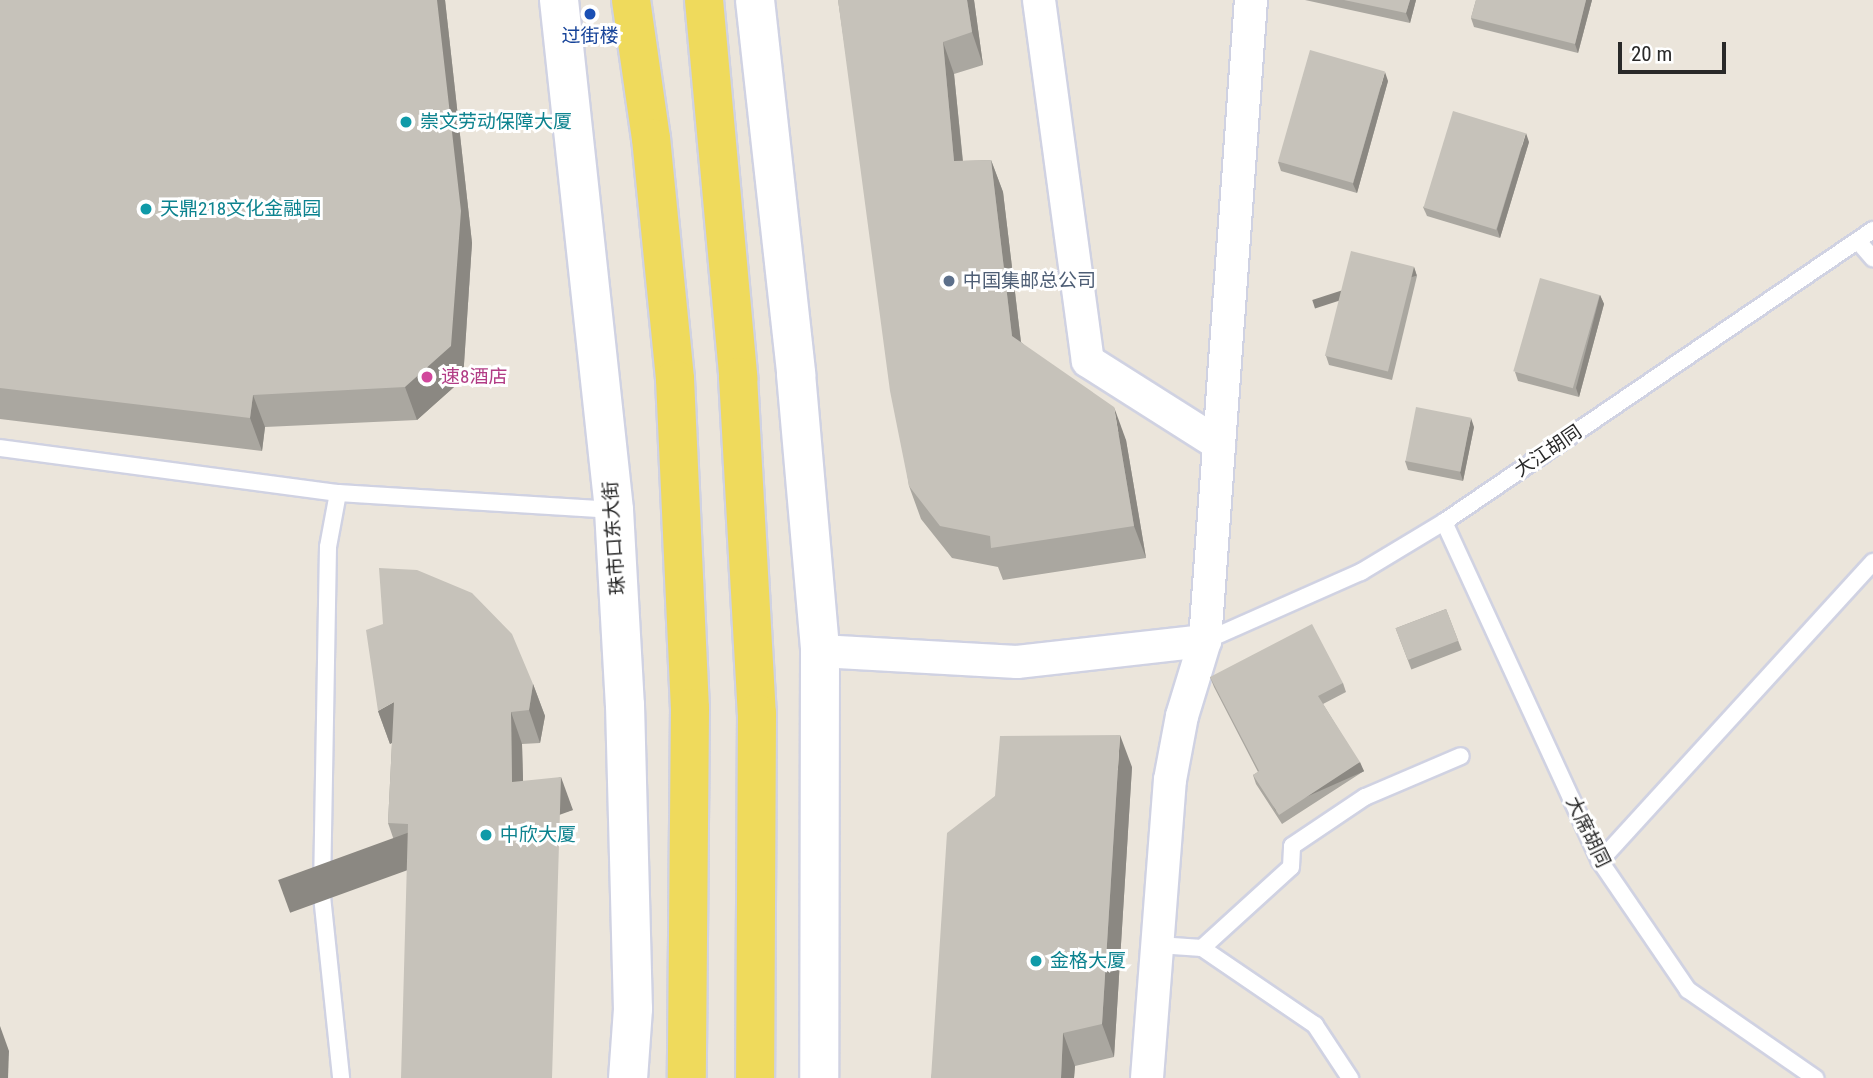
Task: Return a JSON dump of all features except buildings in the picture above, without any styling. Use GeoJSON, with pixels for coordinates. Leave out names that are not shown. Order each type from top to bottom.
{"type":"FeatureCollection","features":[{"type":"Feature","properties":{"kind":"main road"},"geometry":{"type":"LineString","coordinates":[[631,0],[651,138],[676,379],[690,708],[687,1078]]}},
{"type":"Feature","properties":{"kind":"main road"},"geometry":{"type":"LineString","coordinates":[[704,0],[738,377],[757,713],[755,1078]]}},
{"type":"Feature","properties":{"kind":"street","name":"珠市口东大街"},"geometry":{"type":"LineString","coordinates":[[559,0],[614,510],[633,1009],[628,1078]]}},
{"type":"Feature","properties":{"kind":"street"},"geometry":{"type":"LineString","coordinates":[[755,0],[796,374],[820,651],[819,1078]]}},
{"type":"Feature","properties":{"kind":"street"},"geometry":{"type":"LineString","coordinates":[[1039,0],[1088,361],[1219,444]]}},
{"type":"Feature","properties":{"kind":"street"},"geometry":{"type":"LineString","coordinates":[[1147,1078],[1170,780],[1182,716],[1205,640],[1251,0]]}},
{"type":"Feature","properties":{"kind":"street"},"geometry":{"type":"LineString","coordinates":[[820,651],[1017,663],[1205,640]]}},
{"type":"Feature","properties":{"kind":"lane","name":"大江胡同"},"geometry":{"type":"LineString","coordinates":[[1205,640],[1361,572],[1444,522],[1873,230]]}},
{"type":"Feature","properties":{"kind":"lane"},"geometry":{"type":"LineString","coordinates":[[1858,241],[1873,258]]}},
{"type":"Feature","properties":{"kind":"lane"},"geometry":{"type":"LineString","coordinates":[[0,448],[338,493],[614,510]]}},
{"type":"Feature","properties":{"kind":"lane"},"geometry":{"type":"LineString","coordinates":[[338,493],[328,547],[322,897],[341,1078]]}},
{"type":"Feature","properties":{"kind":"lane","name":"大席胡同"},"geometry":{"type":"LineString","coordinates":[[1444,522],[1600,861],[1688,990],[1815,1078]]}},
{"type":"Feature","properties":{"kind":"lane"},"geometry":{"type":"LineString","coordinates":[[1600,861],[1873,562]]}},
{"type":"Feature","properties":{"kind":"lane"},"geometry":{"type":"LineString","coordinates":[[1202,947],[1291,867],[1292,846],[1365,797],[1461,756]]}},
{"type":"Feature","properties":{"kind":"lane"},"geometry":{"type":"LineString","coordinates":[[1158,945],[1202,947],[1315,1025],[1350,1078]]}},
{"type":"Feature","properties":{"kind":"place","name":"过街楼"},"geometry":{"type":"Point","coordinates":[590,14]}},
{"type":"Feature","properties":{"kind":"place","name":"崇文劳动保障大厦"},"geometry":{"type":"Point","coordinates":[406,122]}},
{"type":"Feature","properties":{"kind":"place","name":"天鼎218文化金融园"},"geometry":{"type":"Point","coordinates":[146,209]}},
{"type":"Feature","properties":{"kind":"place","name":"中国集邮总公司"},"geometry":{"type":"Point","coordinates":[949,281]}},
{"type":"Feature","properties":{"kind":"place","name":"速8酒店"},"geometry":{"type":"Point","coordinates":[427,377]}},
{"type":"Feature","properties":{"kind":"place","name":"中欣大厦"},"geometry":{"type":"Point","coordinates":[486,835]}},
{"type":"Feature","properties":{"kind":"place","name":"金格大厦"},"geometry":{"type":"Point","coordinates":[1036,961]}}]}
